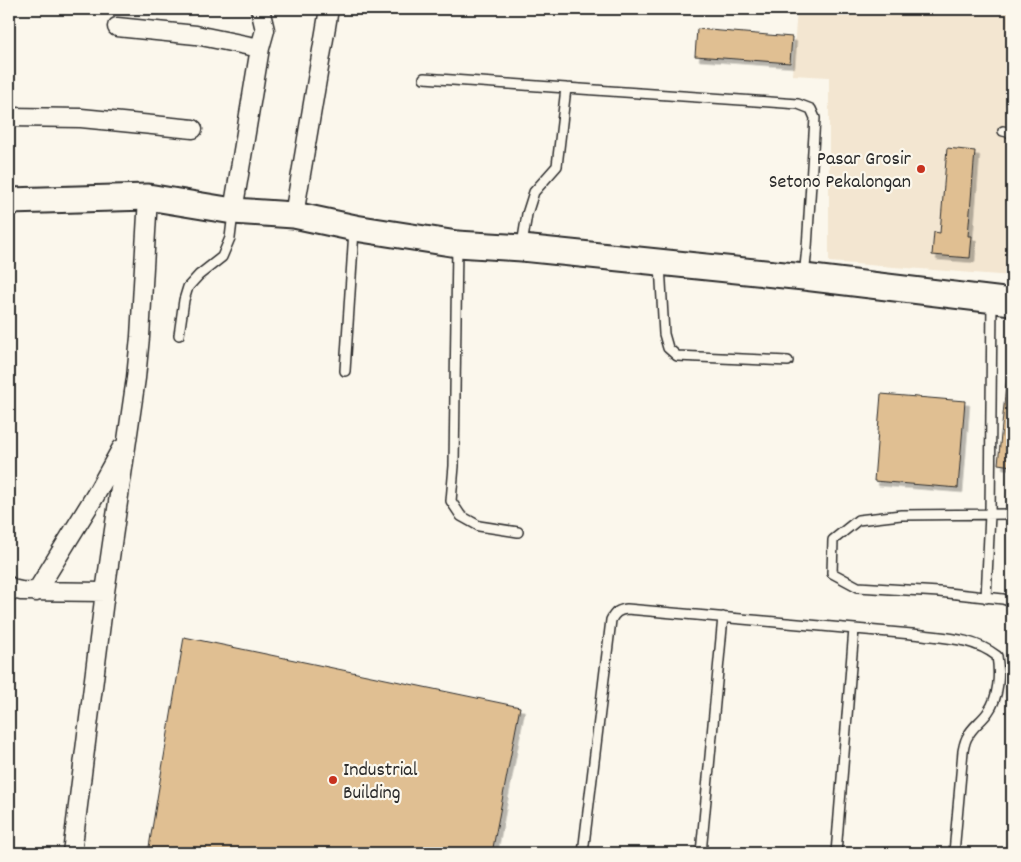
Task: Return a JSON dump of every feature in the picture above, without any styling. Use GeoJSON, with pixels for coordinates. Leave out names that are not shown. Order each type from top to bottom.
{"type":"FeatureCollection","features":[{"type":"Feature","properties":{"kind":"street"},"geometry":{"type":"LineString","coordinates":[[233,211],[260,48],[265,30],[260,9]]}},
{"type":"Feature","properties":{"kind":"street"},"geometry":{"type":"LineString","coordinates":[[294,215],[329,9]]}},
{"type":"Feature","properties":{"kind":"street"},"geometry":{"type":"LineString","coordinates":[[117,27],[196,35],[260,48]]}},
{"type":"Feature","properties":{"kind":"street"},"geometry":{"type":"LineString","coordinates":[[9,117],[81,118],[193,129]]}},
{"type":"Feature","properties":{"kind":"street"},"geometry":{"type":"LineString","coordinates":[[72,853],[105,592],[138,362],[148,197]]}},
{"type":"Feature","properties":{"kind":"street"},"geometry":{"type":"LineString","coordinates":[[9,200],[148,197],[233,211],[294,215],[355,228],[457,244],[522,248],[659,262],[1002,300]]}},
{"type":"Feature","properties":{"kind":"street"},"geometry":{"type":"LineString","coordinates":[[36,592],[95,496],[126,439]]}},
{"type":"Feature","properties":{"kind":"street"},"geometry":{"type":"LineString","coordinates":[[9,586],[21,592],[105,592]]}},
{"type":"Feature","properties":{"kind":"lane"},"geometry":{"type":"LineString","coordinates":[[424,78],[798,104],[811,110],[815,118],[804,277]]}},
{"type":"Feature","properties":{"kind":"lane"},"geometry":{"type":"LineString","coordinates":[[522,248],[526,214],[534,192],[557,166],[566,88]]}},
{"type":"Feature","properties":{"kind":"lane"},"geometry":{"type":"LineString","coordinates":[[179,335],[184,300],[188,287],[199,275],[222,257],[230,238],[233,211]]}},
{"type":"Feature","properties":{"kind":"lane"},"geometry":{"type":"LineString","coordinates":[[345,371],[355,228]]}},
{"type":"Feature","properties":{"kind":"lane"},"geometry":{"type":"LineString","coordinates":[[457,244],[454,466],[451,501],[461,516],[479,526],[518,532]]}},
{"type":"Feature","properties":{"kind":"lane"},"geometry":{"type":"LineString","coordinates":[[659,262],[664,334],[668,348],[677,356],[788,360]]}},
{"type":"Feature","properties":{"kind":"lane"},"geometry":{"type":"LineString","coordinates":[[986,598],[1002,300]]}},
{"type":"Feature","properties":{"kind":"lane"},"geometry":{"type":"LineString","coordinates":[[1012,514],[901,515],[858,520],[833,540],[832,573],[858,587],[939,592],[1003,599],[1012,602]]}},
{"type":"Feature","properties":{"kind":"lane"},"geometry":{"type":"LineString","coordinates":[[583,853],[611,620],[614,613],[627,609],[956,639],[975,643],[988,649],[997,656],[999,668],[997,689],[993,705],[968,736],[963,751],[954,853]]}},
{"type":"Feature","properties":{"kind":"lane"},"geometry":{"type":"LineString","coordinates":[[701,853],[723,617]]}},
{"type":"Feature","properties":{"kind":"lane"},"geometry":{"type":"LineString","coordinates":[[836,853],[854,629]]}},
{"type":"Feature","properties":{"kind":"shaded area","name":"Pasar Grosir Setono Pekalongan"},"geometry":{"type":"Polygon","coordinates":[[[797,9],[1012,9],[1012,276],[829,262],[829,77],[792,75],[797,9]]]}},
{"type":"Feature","properties":{"kind":"building"},"geometry":{"type":"Polygon","coordinates":[[[697,29],[792,37],[790,63],[695,56],[697,29]]]}},
{"type":"Feature","properties":{"kind":"building"},"geometry":{"type":"Polygon","coordinates":[[[947,148],[975,151],[968,236],[972,236],[970,258],[932,255],[934,232],[940,233],[947,148]]]}},
{"type":"Feature","properties":{"kind":"building"},"geometry":{"type":"Polygon","coordinates":[[[1012,327],[1012,466],[998,464],[1012,327]]]}},
{"type":"Feature","properties":{"kind":"building"},"geometry":{"type":"Polygon","coordinates":[[[881,394],[965,401],[958,488],[874,481],[881,394]]]}},
{"type":"Feature","properties":{"kind":"building","name":"Industrial Building"},"geometry":{"type":"Polygon","coordinates":[[[184,637],[520,707],[492,853],[148,853],[184,637]]]}},
{"type":"Feature","properties":{"kind":"place","name":"Pasar Grosir Setono Pekalongan"},"geometry":{"type":"Point","coordinates":[921,169]}},
{"type":"Feature","properties":{"kind":"place","name":"Industrial Building"},"geometry":{"type":"Point","coordinates":[333,780]}}]}
